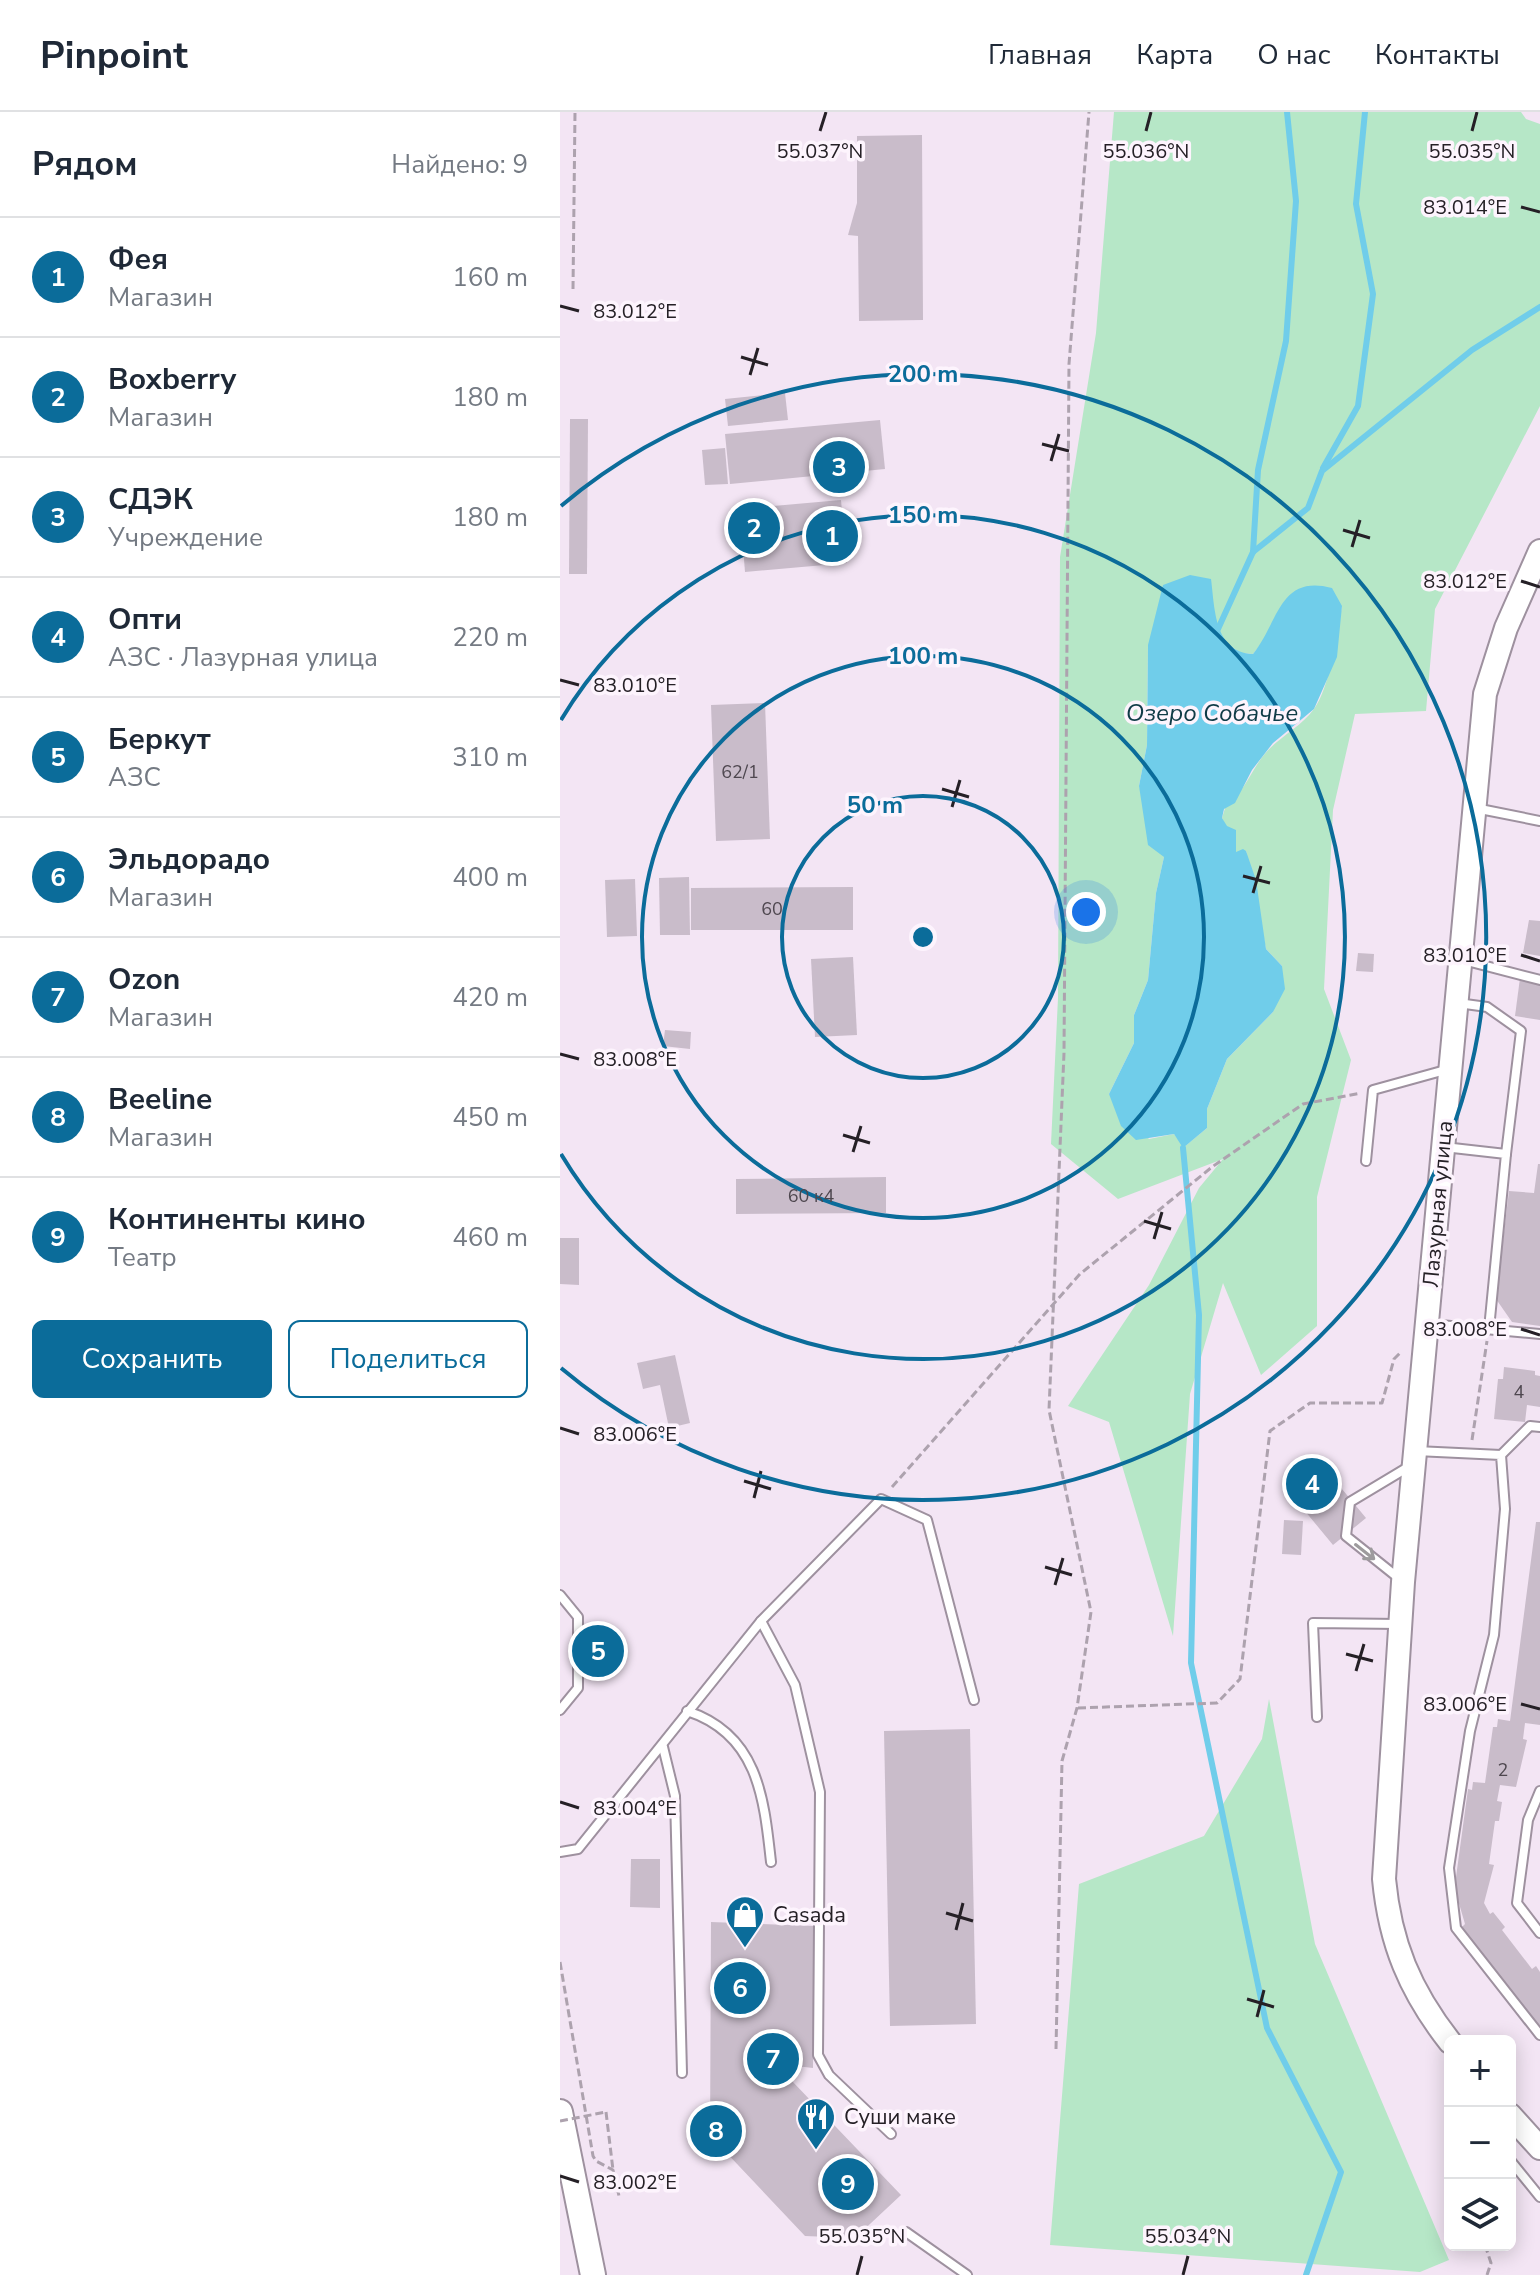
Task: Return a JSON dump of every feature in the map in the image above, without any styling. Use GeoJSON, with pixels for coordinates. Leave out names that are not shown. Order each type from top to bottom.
{"type":"FeatureCollection","features":[{"type":"Feature","properties":{"kind":"main road"},"geometry":{"type":"LineString","coordinates":[[560,2112],[593,2275]]}},
{"type":"Feature","properties":{"kind":"street","name":"Лазурная улица"},"geometry":{"type":"LineString","coordinates":[[1444,2035],[1431,2018],[1403,1967],[1389,1925],[1384,1879],[1400,1624],[1485,694],[1506,628],[1540,551]]}},
{"type":"Feature","properties":{"kind":"street"},"geometry":{"type":"LineString","coordinates":[[1516,2122],[1540,2148]]}},
{"type":"Feature","properties":{"kind":"lane"},"geometry":{"type":"LineString","coordinates":[[1474,808],[1540,821]]}},
{"type":"Feature","properties":{"kind":"lane"},"geometry":{"type":"LineString","coordinates":[[1461,959],[1540,980]]}},
{"type":"Feature","properties":{"kind":"lane"},"geometry":{"type":"LineString","coordinates":[[1457,1003],[1487,1007],[1521,1031],[1489,1329]]}},
{"type":"Feature","properties":{"kind":"lane"},"geometry":{"type":"LineString","coordinates":[[1366,1161],[1373,1090],[1450,1069]]}},
{"type":"Feature","properties":{"kind":"lane"},"geometry":{"type":"LineString","coordinates":[[1443,1147],[1506,1154]]}},
{"type":"Feature","properties":{"kind":"lane"},"geometry":{"type":"LineString","coordinates":[[1427,1324],[1540,1334]]}},
{"type":"Feature","properties":{"kind":"lane"},"geometry":{"type":"LineString","coordinates":[[1403,1582],[1346,1536],[1350,1502],[1415,1457],[1501,1455],[1530,1426],[1540,1427]]}},
{"type":"Feature","properties":{"kind":"lane"},"geometry":{"type":"LineString","coordinates":[[1501,1455],[1505,1509],[1494,1635],[1470,1731],[1449,1868],[1456,1928],[1540,2035]]}},
{"type":"Feature","properties":{"kind":"lane"},"geometry":{"type":"LineString","coordinates":[[560,1852],[578,1849],[663,1747],[687,1711],[761,1621],[881,1499],[927,1520],[974,1700]]}},
{"type":"Feature","properties":{"kind":"lane"},"geometry":{"type":"LineString","coordinates":[[560,1595],[578,1617],[578,1688],[560,1710]]}},
{"type":"Feature","properties":{"kind":"lane"},"geometry":{"type":"LineString","coordinates":[[761,1621],[795,1685],[820,1792],[818,2055],[829,2075],[891,2134]]}},
{"type":"Feature","properties":{"kind":"lane"},"geometry":{"type":"LineString","coordinates":[[1317,1717],[1313,1623],[1400,1624]]}},
{"type":"Feature","properties":{"kind":"lane"},"geometry":{"type":"LineString","coordinates":[[687,1711],[710,1719],[727,1732],[748,1759],[764,1797],[771,1862]]}},
{"type":"Feature","properties":{"kind":"lane"},"geometry":{"type":"LineString","coordinates":[[663,1747],[675,1796],[682,2073]]}},
{"type":"Feature","properties":{"kind":"lane"},"geometry":{"type":"LineString","coordinates":[[1540,1791],[1528,1820],[1517,1903],[1540,1933]]}},
{"type":"Feature","properties":{"kind":"lane"},"geometry":{"type":"LineString","coordinates":[[1516,2167],[1540,2197]]}},
{"type":"Feature","properties":{"kind":"lane"},"geometry":{"type":"LineString","coordinates":[[906,2232],[967,2275]]}},
{"type":"Feature","properties":{"kind":"path"},"geometry":{"type":"LineString","coordinates":[[573,289],[575,112]]}},
{"type":"Feature","properties":{"kind":"path"},"geometry":{"type":"LineString","coordinates":[[1056,2049],[1062,1761],[1077,1708],[1091,1612],[1049,1410],[1064,1053],[1069,364],[1089,112]]}},
{"type":"Feature","properties":{"kind":"path"},"geometry":{"type":"LineString","coordinates":[[881,1499],[1080,1274],[1212,1167],[1303,1104],[1373,1090]]}},
{"type":"Feature","properties":{"kind":"path"},"geometry":{"type":"LineString","coordinates":[[1077,1708],[1217,1703],[1240,1679],[1270,1431],[1310,1403],[1382,1403],[1394,1359],[1427,1324]]}},
{"type":"Feature","properties":{"kind":"path"},"geometry":{"type":"LineString","coordinates":[[1470,1454],[1489,1329]]}},
{"type":"Feature","properties":{"kind":"path"},"geometry":{"type":"LineString","coordinates":[[560,1962],[593,2156],[613,2170]]}},
{"type":"Feature","properties":{"kind":"path"},"geometry":{"type":"LineString","coordinates":[[560,2121],[606,2112],[619,2196]]}},
{"type":"Feature","properties":{"kind":"path"},"geometry":{"type":"LineString","coordinates":[[1487,2251],[1491,2263],[1487,2275]]}},
{"type":"Feature","properties":{"kind":"green space"},"geometry":{"type":"Polygon","coordinates":[[[1114,112],[1521,112],[1526,119],[1540,124],[1540,406],[1435,609],[1426,711],[1355,714],[1333,810],[1324,989],[1351,1060],[1317,1197],[1317,1326],[1261,1375],[1223,1283],[1190,1394],[1173,1636],[1109,1422],[1068,1406],[1149,1285],[1199,1188],[1223,1159],[1118,1199],[1051,1144],[1058,998],[1060,557],[1096,333],[1114,112]],[[1342,606],[1274,620],[1266,638],[1253,654],[1240,653],[1229,645],[1148,645],[1147,745],[1139,786],[1164,857],[1156,893],[1148,980],[1134,1015],[1134,1043],[1109,1094],[1149,1139],[1174,1134],[1184,1147],[1207,1128],[1207,1109],[1227,1059],[1273,1012],[1282,966],[1266,949],[1246,851],[1236,853],[1222,818],[1226,805],[1242,789],[1263,756],[1302,722],[1320,699],[1329,674],[1342,606]]]}},
{"type":"Feature","properties":{"kind":"green space"},"geometry":{"type":"Polygon","coordinates":[[[1269,1699],[1315,1944],[1449,2260],[1420,2272],[1050,2245],[1079,1884],[1204,1836],[1262,1739],[1269,1699]]]}},
{"type":"Feature","properties":{"kind":"water","name":"Озеро Собачье"},"geometry":{"type":"Polygon","coordinates":[[[1190,575],[1211,579],[1216,615],[1224,637],[1231,646],[1253,654],[1282,604],[1301,588],[1332,588],[1342,606],[1337,657],[1314,709],[1273,743],[1252,770],[1235,803],[1224,809],[1222,818],[1227,826],[1236,830],[1236,852],[1246,851],[1256,880],[1266,949],[1282,966],[1285,989],[1273,1012],[1227,1059],[1207,1109],[1207,1128],[1183,1148],[1174,1134],[1136,1140],[1121,1126],[1109,1094],[1134,1043],[1134,1015],[1148,980],[1156,893],[1164,857],[1148,845],[1139,786],[1147,745],[1148,645],[1163,585],[1190,575]]]}},
{"type":"Feature","properties":{"kind":"building"},"geometry":{"type":"Polygon","coordinates":[[[922,135],[923,320],[859,321],[858,236],[848,235],[857,203],[857,136],[922,135]]]}},
{"type":"Feature","properties":{"kind":"building"},"geometry":{"type":"Polygon","coordinates":[[[785,393],[788,420],[728,426],[725,399],[785,393]]]}},
{"type":"Feature","properties":{"kind":"building"},"geometry":{"type":"Polygon","coordinates":[[[570,419],[588,419],[587,574],[569,574],[570,419]]]}},
{"type":"Feature","properties":{"kind":"building"},"geometry":{"type":"Polygon","coordinates":[[[880,420],[885,469],[730,484],[725,434],[880,420]]]}},
{"type":"Feature","properties":{"kind":"building"},"geometry":{"type":"Polygon","coordinates":[[[725,448],[728,484],[705,485],[702,450],[725,448]]]}},
{"type":"Feature","properties":{"kind":"building"},"geometry":{"type":"Polygon","coordinates":[[[841,500],[847,563],[745,572],[740,509],[841,500]]]}},
{"type":"Feature","properties":{"kind":"building"},"geometry":{"type":"Polygon","coordinates":[[[765,703],[770,839],[716,841],[711,705],[765,703]]]}},
{"type":"Feature","properties":{"kind":"building"},"geometry":{"type":"Polygon","coordinates":[[[689,877],[690,935],[660,935],[659,878],[689,877]]]}},
{"type":"Feature","properties":{"kind":"building"},"geometry":{"type":"Polygon","coordinates":[[[635,879],[637,936],[607,937],[605,880],[635,879]]]}},
{"type":"Feature","properties":{"kind":"building"},"geometry":{"type":"Polygon","coordinates":[[[853,887],[853,930],[691,930],[691,888],[853,887]]]}},
{"type":"Feature","properties":{"kind":"building"},"geometry":{"type":"Polygon","coordinates":[[[1529,920],[1540,921],[1540,956],[1523,953],[1529,920]]]}},
{"type":"Feature","properties":{"kind":"building"},"geometry":{"type":"Polygon","coordinates":[[[1358,953],[1374,954],[1373,972],[1356,971],[1358,953]]]}},
{"type":"Feature","properties":{"kind":"building"},"geometry":{"type":"Polygon","coordinates":[[[853,957],[857,1035],[815,1037],[811,959],[853,957]]]}},
{"type":"Feature","properties":{"kind":"building"},"geometry":{"type":"Polygon","coordinates":[[[1520,978],[1540,981],[1540,1020],[1515,1016],[1520,978]]]}},
{"type":"Feature","properties":{"kind":"building"},"geometry":{"type":"Polygon","coordinates":[[[665,1030],[691,1032],[690,1049],[663,1046],[665,1030]]]}},
{"type":"Feature","properties":{"kind":"building"},"geometry":{"type":"Polygon","coordinates":[[[1538,1164],[1540,1326],[1512,1322],[1496,1299],[1509,1191],[1534,1193],[1538,1164]]]}},
{"type":"Feature","properties":{"kind":"building"},"geometry":{"type":"Polygon","coordinates":[[[886,1177],[886,1213],[736,1214],[736,1179],[886,1177]]]}},
{"type":"Feature","properties":{"kind":"building"},"geometry":{"type":"Polygon","coordinates":[[[560,1238],[579,1238],[579,1285],[560,1284],[560,1238]]]}},
{"type":"Feature","properties":{"kind":"building"},"geometry":{"type":"Polygon","coordinates":[[[675,1355],[690,1423],[669,1428],[660,1385],[643,1389],[637,1363],[675,1355]]]}},
{"type":"Feature","properties":{"kind":"building"},"geometry":{"type":"Polygon","coordinates":[[[1504,1367],[1535,1371],[1535,1375],[1540,1376],[1540,1407],[1527,1405],[1525,1422],[1494,1419],[1498,1379],[1503,1379],[1504,1367]]]}},
{"type":"Feature","properties":{"kind":"building"},"geometry":{"type":"Polygon","coordinates":[[[1316,1470],[1327,1481],[1332,1477],[1366,1518],[1333,1545],[1300,1505],[1307,1499],[1296,1487],[1316,1470]]]}},
{"type":"Feature","properties":{"kind":"building"},"geometry":{"type":"Polygon","coordinates":[[[1284,1520],[1303,1521],[1301,1555],[1282,1554],[1284,1520]]]}},
{"type":"Feature","properties":{"kind":"building"},"geometry":{"type":"Polygon","coordinates":[[[1536,1522],[1540,1522],[1540,1725],[1525,1723],[1523,1739],[1527,1740],[1516,1787],[1500,1785],[1497,1801],[1502,1802],[1499,1821],[1495,1821],[1489,1864],[1494,1865],[1484,1903],[1490,1914],[1493,1912],[1505,1927],[1502,1930],[1532,1969],[1536,1966],[1540,1972],[1540,2030],[1461,1928],[1465,1924],[1458,1900],[1453,1899],[1468,1789],[1472,1790],[1473,1782],[1485,1783],[1493,1727],[1497,1727],[1498,1719],[1510,1721],[1536,1522]]]}},
{"type":"Feature","properties":{"kind":"building"},"geometry":{"type":"Polygon","coordinates":[[[970,1729],[976,2024],[890,2026],[884,1731],[970,1729]]]}},
{"type":"Feature","properties":{"kind":"building"},"geometry":{"type":"Polygon","coordinates":[[[631,1859],[660,1859],[660,1908],[630,1907],[631,1859]]]}},
{"type":"Feature","properties":{"kind":"building"},"geometry":{"type":"Polygon","coordinates":[[[711,1922],[814,1926],[813,2068],[796,2066],[792,2081],[901,2195],[855,2238],[805,2236],[721,2147],[710,2146],[711,1922]]]}},
{"type":"Feature","properties":{"kind":"waterway"},"geometry":{"type":"LineString","coordinates":[[1253,552],[1258,470],[1286,341],[1296,201],[1287,112]]}},
{"type":"Feature","properties":{"kind":"waterway"},"geometry":{"type":"LineString","coordinates":[[1323,468],[1358,406],[1373,294],[1356,204],[1365,112]]}},
{"type":"Feature","properties":{"kind":"waterway"},"geometry":{"type":"LineString","coordinates":[[1218,629],[1253,552],[1308,508],[1322,471],[1472,350],[1540,307]]}},
{"type":"Feature","properties":{"kind":"waterway"},"geometry":{"type":"LineString","coordinates":[[1183,1148],[1199,1315],[1191,1663],[1267,2028],[1341,2172],[1306,2275]]}},
{"type":"Feature","properties":{"kind":"place","name":"СДЭК"},"geometry":{"type":"Point","coordinates":[839,467]}},
{"type":"Feature","properties":{"kind":"place","name":"Boxberry"},"geometry":{"type":"Point","coordinates":[754,528]}},
{"type":"Feature","properties":{"kind":"place","name":"Фея"},"geometry":{"type":"Point","coordinates":[832,536]}},
{"type":"Feature","properties":{"kind":"place","name":"Опти"},"geometry":{"type":"Point","coordinates":[1312,1484]}},
{"type":"Feature","properties":{"kind":"place","name":"Беркут"},"geometry":{"type":"Point","coordinates":[598,1651]}},
{"type":"Feature","properties":{"kind":"place","name":"Casada"},"geometry":{"type":"Point","coordinates":[745,1949]}},
{"type":"Feature","properties":{"kind":"place","name":"Эльдорадо"},"geometry":{"type":"Point","coordinates":[740,1988]}},
{"type":"Feature","properties":{"kind":"place","name":"Ozon"},"geometry":{"type":"Point","coordinates":[773,2059]}},
{"type":"Feature","properties":{"kind":"place","name":"Beeline"},"geometry":{"type":"Point","coordinates":[716,2131]}},
{"type":"Feature","properties":{"kind":"place","name":"Суши маке"},"geometry":{"type":"Point","coordinates":[816,2151]}},
{"type":"Feature","properties":{"kind":"place","name":"Континенты кино"},"geometry":{"type":"Point","coordinates":[848,2184]}}]}
